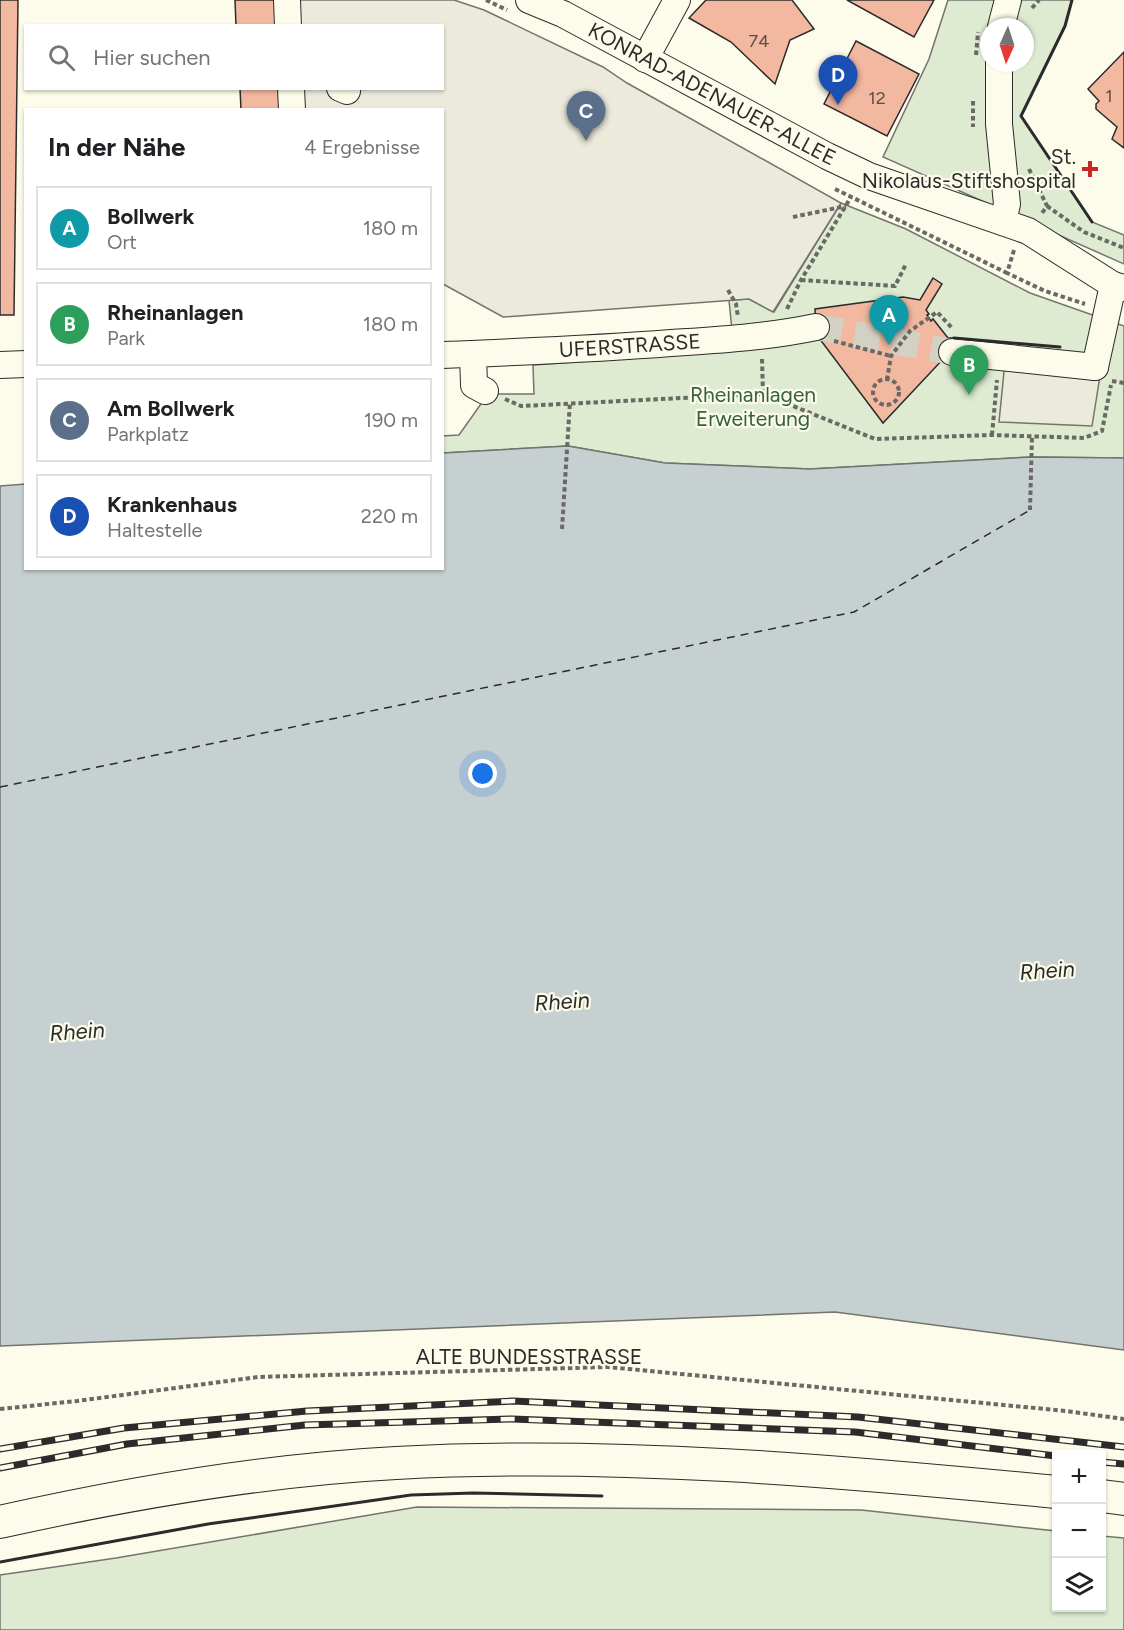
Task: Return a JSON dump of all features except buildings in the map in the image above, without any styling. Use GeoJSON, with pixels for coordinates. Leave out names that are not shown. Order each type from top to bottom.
{"type":"FeatureCollection","features":[{"type":"Feature","properties":{"kind":"main road"},"geometry":{"type":"LineString","coordinates":[[0,1522],[116,1498],[244,1477],[331,1468],[458,1460],[522,1459],[693,1465],[926,1480],[1052,1492]]}},
{"type":"Feature","properties":{"kind":"main road"},"geometry":{"type":"LineString","coordinates":[[1106,1497],[1124,1499]]}},
{"type":"Feature","properties":{"kind":"street"},"geometry":{"type":"LineString","coordinates":[[287,0],[288,24]]}},
{"type":"Feature","properties":{"kind":"street","name":"KONRAD-ADENAUER-ALLEE"},"geometry":{"type":"LineString","coordinates":[[529,0],[563,14],[827,156],[869,176],[1028,231],[1118,286]]}},
{"type":"Feature","properties":{"kind":"street"},"geometry":{"type":"LineString","coordinates":[[645,59],[678,0]]}},
{"type":"Feature","properties":{"kind":"street"},"geometry":{"type":"LineString","coordinates":[[1003,18],[1008,0]]}},
{"type":"Feature","properties":{"kind":"street"},"geometry":{"type":"LineString","coordinates":[[999,72],[999,124],[1007,204],[1003,222]]}},
{"type":"Feature","properties":{"kind":"street"},"geometry":{"type":"LineString","coordinates":[[291,90],[292,108]]}},
{"type":"Feature","properties":{"kind":"street"},"geometry":{"type":"LineString","coordinates":[[952,352],[1092,370],[1107,311],[1118,286]]}},
{"type":"Feature","properties":{"kind":"street","name":"UFERSTRASSE"},"geometry":{"type":"LineString","coordinates":[[444,355],[570,350],[820,332]]}},
{"type":"Feature","properties":{"kind":"street"},"geometry":{"type":"LineString","coordinates":[[472,354],[474,385],[485,391]]}},
{"type":"Feature","properties":{"kind":"street"},"geometry":{"type":"LineString","coordinates":[[0,365],[24,364]]}},
{"type":"Feature","properties":{"kind":"path"},"geometry":{"type":"LineString","coordinates":[[1028,167],[1047,206],[1083,232],[1124,248]]}},
{"type":"Feature","properties":{"kind":"path"},"geometry":{"type":"LineString","coordinates":[[763,394],[768,336],[850,197]]}},
{"type":"Feature","properties":{"kind":"path"},"geometry":{"type":"LineString","coordinates":[[793,217],[846,206]]}},
{"type":"Feature","properties":{"kind":"path"},"geometry":{"type":"LineString","coordinates":[[1047,206],[1015,248],[1007,273],[1046,291],[1107,311]]}},
{"type":"Feature","properties":{"kind":"path"},"geometry":{"type":"LineString","coordinates":[[801,280],[895,286],[906,264]]}},
{"type":"Feature","properties":{"kind":"path"},"geometry":{"type":"LineString","coordinates":[[887,380],[891,356],[910,331],[932,316]]}},
{"type":"Feature","properties":{"kind":"path"},"geometry":{"type":"LineString","coordinates":[[820,332],[891,356]]}},
{"type":"Feature","properties":{"kind":"path"},"geometry":{"type":"LineString","coordinates":[[992,435],[1000,357]]}},
{"type":"Feature","properties":{"kind":"path"},"geometry":{"type":"LineString","coordinates":[[887,380],[897,385],[898,392],[897,399],[891,404],[884,405],[877,402],[873,396],[873,389],[877,383],[887,380]]}},
{"type":"Feature","properties":{"kind":"path"},"geometry":{"type":"LineString","coordinates":[[485,391],[521,406],[763,394],[874,439],[992,435],[1084,438],[1102,432],[1111,381],[1124,383]]}},
{"type":"Feature","properties":{"kind":"path"},"geometry":{"type":"LineString","coordinates":[[562,529],[570,402]]}},
{"type":"Feature","properties":{"kind":"path"},"geometry":{"type":"LineString","coordinates":[[1030,510],[1032,436]]}},
{"type":"Feature","properties":{"kind":"path","name":"ALTE BUNDESSTRASSE"},"geometry":{"type":"LineString","coordinates":[[0,1409],[258,1377],[608,1367],[1066,1411],[1124,1419]]}},
{"type":"Feature","properties":{"kind":"green space"},"geometry":{"type":"Polygon","coordinates":[[[948,0],[1072,0],[1065,26],[1021,116],[1092,222],[1124,235],[1124,264],[883,157],[929,59],[948,0]]]}},
{"type":"Feature","properties":{"kind":"green space","name":"Rheinanlagen Erweiterung"},"geometry":{"type":"Polygon","coordinates":[[[841,203],[906,229],[1030,293],[1124,326],[1124,458],[1032,457],[810,469],[665,463],[568,446],[444,453],[444,436],[459,435],[488,394],[534,394],[533,365],[734,351],[729,300],[749,299],[774,312],[841,203]]]}},
{"type":"Feature","properties":{"kind":"green space"},"geometry":{"type":"Polygon","coordinates":[[[417,1507],[861,1510],[1052,1531],[1052,1612],[1106,1612],[1106,1536],[1124,1538],[1124,1630],[0,1630],[0,1575],[116,1558],[417,1507]]]}},
{"type":"Feature","properties":{"kind":"shaded area"},"geometry":{"type":"Polygon","coordinates":[[[297,0],[454,0],[484,10],[603,67],[627,83],[841,203],[773,312],[749,299],[503,317],[444,285],[444,108],[303,108],[302,90],[444,90],[444,24],[299,24],[297,0]]]}},
{"type":"Feature","properties":{"kind":"shaded area"},"geometry":{"type":"Polygon","coordinates":[[[1005,362],[1100,376],[1092,426],[999,422],[1005,362]]]}},
{"type":"Feature","properties":{"kind":"water","name":"Rhein"},"geometry":{"type":"Polygon","coordinates":[[[568,446],[665,463],[810,469],[1032,457],[1124,458],[1124,1350],[835,1312],[0,1346],[0,486],[24,484],[24,570],[444,570],[444,453],[568,446]]]}},
{"type":"Feature","properties":{"kind":"ferry route"},"geometry":{"type":"LineString","coordinates":[[0,787],[854,612],[1030,510]]}},
{"type":"Feature","properties":{"kind":"tunnel"},"geometry":{"type":"LineString","coordinates":[[816,327],[952,352]]}},
{"type":"Feature","properties":{"kind":"railway"},"geometry":{"type":"LineString","coordinates":[[0,1449],[124,1428],[307,1411],[513,1401],[858,1417],[1124,1447]]}},
{"type":"Feature","properties":{"kind":"railway"},"geometry":{"type":"LineString","coordinates":[[0,1468],[127,1444],[305,1425],[512,1419],[855,1432],[1052,1456]]}},
{"type":"Feature","properties":{"kind":"railway"},"geometry":{"type":"LineString","coordinates":[[1106,1462],[1124,1464]]}},
{"type":"Feature","properties":{"kind":"wall"},"geometry":{"type":"LineString","coordinates":[[1072,0],[1065,26],[1021,116],[1092,222]]}},
{"type":"Feature","properties":{"kind":"wall"},"geometry":{"type":"LineString","coordinates":[[954,338],[1060,347]]}},
{"type":"Feature","properties":{"kind":"wall"},"geometry":{"type":"LineString","coordinates":[[0,1562],[208,1524],[411,1495],[473,1493],[602,1496]]}},
{"type":"Feature","properties":{"kind":"place","name":"Krankenhaus"},"geometry":{"type":"Point","coordinates":[838,105]}},
{"type":"Feature","properties":{"kind":"place","name":"Am Bollwerk"},"geometry":{"type":"Point","coordinates":[586,141]}},
{"type":"Feature","properties":{"kind":"place","name":"St. Nikolaus-Stiftshospital"},"geometry":{"type":"Point","coordinates":[1090,169]}},
{"type":"Feature","properties":{"kind":"place","name":"Bollwerk"},"geometry":{"type":"Point","coordinates":[889,345]}},
{"type":"Feature","properties":{"kind":"place","name":"Rheinanlagen"},"geometry":{"type":"Point","coordinates":[969,395]}}]}
